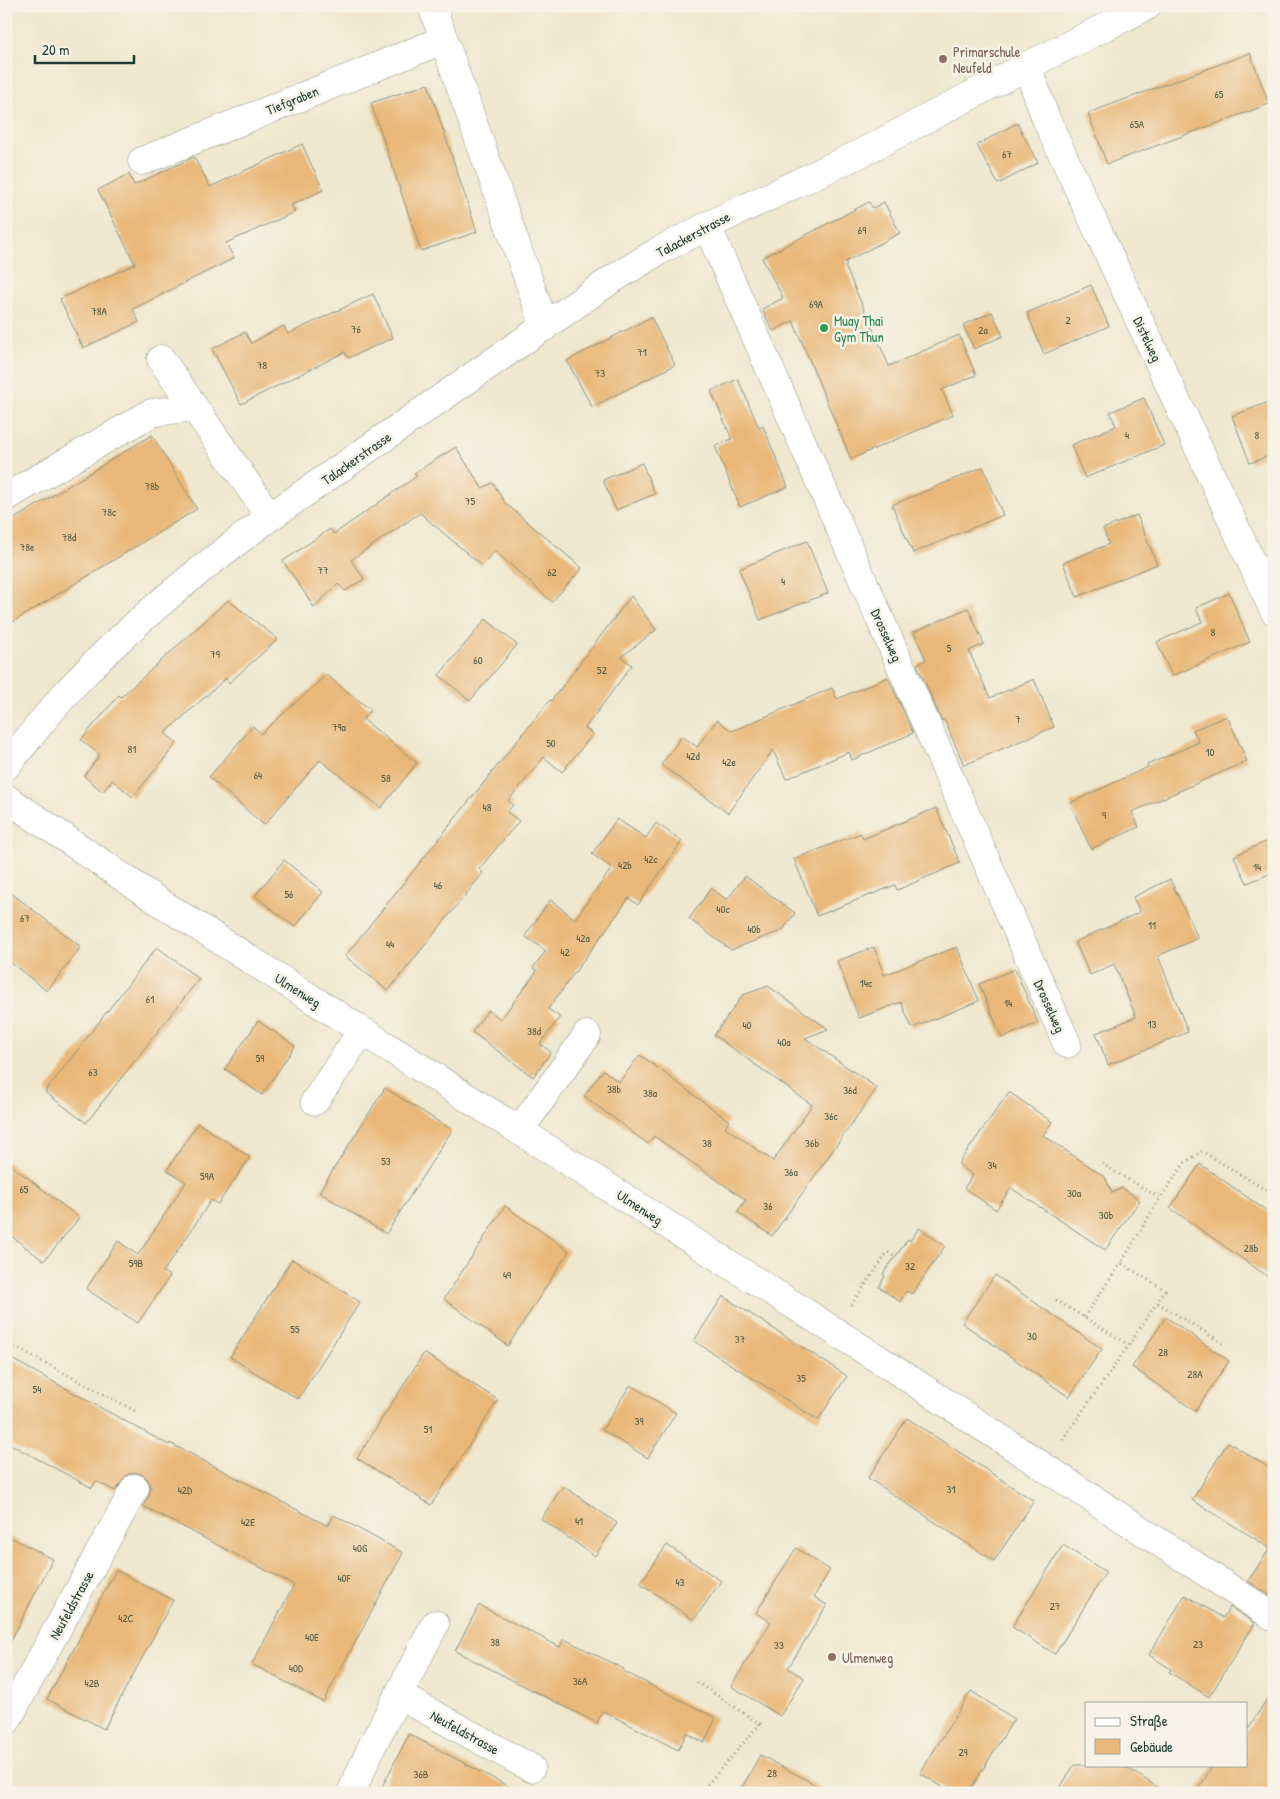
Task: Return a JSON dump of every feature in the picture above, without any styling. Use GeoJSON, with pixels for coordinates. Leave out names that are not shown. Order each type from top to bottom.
{"type":"FeatureCollection","features":[{"type":"Feature","properties":{"kind":"street"},"geometry":{"type":"LineString","coordinates":[[432,6],[545,327]]}},
{"type":"Feature","properties":{"kind":"street","name":"Talackerstrasse"},"geometry":{"type":"LineString","coordinates":[[6,766],[69,690],[104,654],[206,565],[270,517],[612,280],[657,252],[706,226],[863,152],[1027,66],[1147,6]]}},
{"type":"Feature","properties":{"kind":"street","name":"Tiefgraben"},"geometry":{"type":"LineString","coordinates":[[142,161],[443,40]]}},
{"type":"Feature","properties":{"kind":"street","name":"Distelweg"},"geometry":{"type":"LineString","coordinates":[[1027,66],[1046,119],[1274,611]]}},
{"type":"Feature","properties":{"kind":"street","name":"Drosselweg"},"geometry":{"type":"LineString","coordinates":[[706,226],[1067,1044]]}},
{"type":"Feature","properties":{"kind":"street"},"geometry":{"type":"LineString","coordinates":[[161,359],[270,517]]}},
{"type":"Feature","properties":{"kind":"street"},"geometry":{"type":"LineString","coordinates":[[6,498],[151,414],[194,407]]}},
{"type":"Feature","properties":{"kind":"street","name":"Ulmenweg"},"geometry":{"type":"LineString","coordinates":[[6,798],[155,899],[833,1330],[1274,1617]]}},
{"type":"Feature","properties":{"kind":"street"},"geometry":{"type":"LineString","coordinates":[[315,1101],[362,1031]]}},
{"type":"Feature","properties":{"kind":"street"},"geometry":{"type":"LineString","coordinates":[[519,1130],[586,1035]]}},
{"type":"Feature","properties":{"kind":"street","name":"Neufeldstrasse"},"geometry":{"type":"LineString","coordinates":[[6,1722],[135,1488]]}},
{"type":"Feature","properties":{"kind":"street"},"geometry":{"type":"LineString","coordinates":[[351,1793],[372,1746],[435,1624]]}},
{"type":"Feature","properties":{"kind":"street","name":"Neufeldstrasse"},"geometry":{"type":"LineString","coordinates":[[399,1695],[531,1768]]}},
{"type":"Feature","properties":{"kind":"path"},"geometry":{"type":"LineString","coordinates":[[1084,1317],[1122,1262],[1160,1198],[1185,1163],[1202,1151],[1266,1190]]}},
{"type":"Feature","properties":{"kind":"path"},"geometry":{"type":"LineString","coordinates":[[1102,1164],[1160,1198]]}},
{"type":"Feature","properties":{"kind":"path"},"geometry":{"type":"LineString","coordinates":[[833,1330],[888,1252],[895,1258]]}},
{"type":"Feature","properties":{"kind":"path"},"geometry":{"type":"LineString","coordinates":[[1044,1467],[1166,1290],[1122,1262]]}},
{"type":"Feature","properties":{"kind":"path"},"geometry":{"type":"LineString","coordinates":[[1056,1300],[1129,1345]]}},
{"type":"Feature","properties":{"kind":"path"},"geometry":{"type":"LineString","coordinates":[[1158,1303],[1224,1344]]}},
{"type":"Feature","properties":{"kind":"path"},"geometry":{"type":"LineString","coordinates":[[6,1342],[137,1412]]}},
{"type":"Feature","properties":{"kind":"path"},"geometry":{"type":"LineString","coordinates":[[697,1682],[760,1724],[700,1793]]}},
{"type":"Feature","properties":{"kind":"building"},"geometry":{"type":"Polygon","coordinates":[[[1250,53],[1269,104],[1107,164],[1088,113],[1250,53]]]}},
{"type":"Feature","properties":{"kind":"building"},"geometry":{"type":"Polygon","coordinates":[[[428,84],[477,232],[421,251],[371,103],[428,84]]]}},
{"type":"Feature","properties":{"kind":"building"},"geometry":{"type":"Polygon","coordinates":[[[1017,123],[1038,163],[998,184],[977,145],[1017,123]]]}},
{"type":"Feature","properties":{"kind":"building"},"geometry":{"type":"Polygon","coordinates":[[[302,144],[323,190],[291,205],[295,212],[226,243],[234,258],[133,309],[139,322],[83,348],[60,299],[135,264],[98,190],[129,174],[134,185],[194,157],[210,187],[302,144]]]}},
{"type":"Feature","properties":{"kind":"building"},"geometry":{"type":"Polygon","coordinates":[[[869,202],[873,208],[884,202],[900,233],[845,262],[847,264],[845,266],[889,366],[959,335],[976,375],[942,390],[953,415],[851,459],[793,321],[773,331],[762,309],[783,298],[762,258],[869,202]]]}},
{"type":"Feature","properties":{"kind":"building"},"geometry":{"type":"Polygon","coordinates":[[[1091,285],[1109,326],[1044,354],[1027,313],[1091,285]]]}},
{"type":"Feature","properties":{"kind":"building"},"geometry":{"type":"Polygon","coordinates":[[[373,294],[393,338],[348,358],[345,352],[241,404],[212,349],[245,332],[251,343],[284,326],[288,334],[373,294]]]}},
{"type":"Feature","properties":{"kind":"building"},"geometry":{"type":"Polygon","coordinates":[[[992,312],[1003,336],[974,349],[963,325],[992,312]]]}},
{"type":"Feature","properties":{"kind":"building"},"geometry":{"type":"Polygon","coordinates":[[[651,317],[675,365],[592,407],[567,361],[651,317]]]}},
{"type":"Feature","properties":{"kind":"building"},"geometry":{"type":"Polygon","coordinates":[[[738,379],[759,428],[763,426],[788,487],[740,507],[715,446],[732,439],[711,391],[738,379]]]}},
{"type":"Feature","properties":{"kind":"building"},"geometry":{"type":"Polygon","coordinates":[[[1144,398],[1164,445],[1085,478],[1071,445],[1116,426],[1110,412],[1144,398]]]}},
{"type":"Feature","properties":{"kind":"building"},"geometry":{"type":"Polygon","coordinates":[[[1274,400],[1274,454],[1250,463],[1232,416],[1274,400]]]}},
{"type":"Feature","properties":{"kind":"building"},"geometry":{"type":"Polygon","coordinates":[[[152,435],[197,509],[6,626],[6,524],[152,435]]]}},
{"type":"Feature","properties":{"kind":"building"},"geometry":{"type":"Polygon","coordinates":[[[456,447],[482,488],[493,483],[505,503],[582,568],[552,602],[495,551],[481,565],[420,513],[351,560],[364,579],[345,591],[338,584],[314,607],[283,561],[330,529],[334,534],[417,476],[414,473],[456,447]]]}},
{"type":"Feature","properties":{"kind":"building"},"geometry":{"type":"Polygon","coordinates":[[[642,463],[655,494],[616,510],[603,480],[642,463]]]}},
{"type":"Feature","properties":{"kind":"building"},"geometry":{"type":"Polygon","coordinates":[[[983,467],[1003,515],[913,553],[892,505],[983,467]]]}},
{"type":"Feature","properties":{"kind":"building"},"geometry":{"type":"Polygon","coordinates":[[[1137,515],[1157,564],[1077,597],[1063,563],[1109,544],[1103,529],[1137,515]]]}},
{"type":"Feature","properties":{"kind":"building"},"geometry":{"type":"Polygon","coordinates":[[[807,541],[828,593],[760,620],[739,569],[807,541]]]}},
{"type":"Feature","properties":{"kind":"building"},"geometry":{"type":"Polygon","coordinates":[[[1229,593],[1250,642],[1172,676],[1157,642],[1202,622],[1196,608],[1229,593]]]}},
{"type":"Feature","properties":{"kind":"building"},"geometry":{"type":"Polygon","coordinates":[[[631,596],[656,630],[621,657],[632,665],[585,728],[593,734],[562,772],[544,757],[508,801],[513,805],[507,812],[519,821],[479,869],[483,873],[388,991],[345,956],[551,701],[631,596]]]}},
{"type":"Feature","properties":{"kind":"building"},"geometry":{"type":"Polygon","coordinates":[[[228,600],[278,639],[229,683],[226,678],[165,733],[177,743],[133,797],[112,780],[103,792],[84,776],[100,755],[81,740],[119,695],[121,697],[228,600]]]}},
{"type":"Feature","properties":{"kind":"building"},"geometry":{"type":"Polygon","coordinates":[[[968,608],[984,644],[969,651],[990,698],[1034,679],[1054,727],[964,765],[917,664],[926,660],[914,632],[968,608]]]}},
{"type":"Feature","properties":{"kind":"building"},"geometry":{"type":"Polygon","coordinates":[[[486,619],[517,645],[470,701],[439,675],[486,619]]]}},
{"type":"Feature","properties":{"kind":"building"},"geometry":{"type":"Polygon","coordinates":[[[326,675],[371,710],[363,719],[417,763],[381,808],[320,760],[264,825],[209,777],[253,726],[261,734],[326,675]]]}},
{"type":"Feature","properties":{"kind":"building"},"geometry":{"type":"Polygon","coordinates":[[[888,677],[913,733],[852,760],[849,752],[786,779],[773,750],[728,813],[661,765],[682,736],[697,747],[717,720],[732,731],[832,688],[837,699],[888,677]]]}},
{"type":"Feature","properties":{"kind":"building"},"geometry":{"type":"Polygon","coordinates":[[[1227,716],[1247,761],[1132,812],[1139,827],[1091,849],[1070,803],[1199,742],[1193,730],[1227,716]]]}},
{"type":"Feature","properties":{"kind":"building"},"geometry":{"type":"Polygon","coordinates":[[[936,808],[960,863],[897,890],[895,885],[817,916],[794,859],[861,833],[863,839],[936,808]]]}},
{"type":"Feature","properties":{"kind":"building"},"geometry":{"type":"Polygon","coordinates":[[[617,819],[646,838],[656,823],[682,841],[638,905],[629,898],[548,1009],[560,1017],[540,1044],[551,1052],[533,1077],[472,1032],[488,1010],[501,1019],[537,971],[533,968],[546,951],[525,936],[550,900],[575,919],[612,868],[592,854],[617,819]]]}},
{"type":"Feature","properties":{"kind":"building"},"geometry":{"type":"Polygon","coordinates":[[[1274,838],[1274,872],[1247,883],[1234,856],[1274,838]]]}},
{"type":"Feature","properties":{"kind":"building"},"geometry":{"type":"Polygon","coordinates":[[[284,860],[323,892],[295,927],[255,896],[284,860]]]}},
{"type":"Feature","properties":{"kind":"building"},"geometry":{"type":"Polygon","coordinates":[[[745,876],[795,913],[783,930],[731,950],[689,919],[711,888],[727,900],[745,876]]]}},
{"type":"Feature","properties":{"kind":"building"},"geometry":{"type":"Polygon","coordinates":[[[1170,879],[1198,938],[1158,956],[1188,1032],[1108,1065],[1096,1033],[1136,1017],[1114,964],[1090,975],[1075,942],[1140,912],[1133,897],[1170,879]]]}},
{"type":"Feature","properties":{"kind":"building"},"geometry":{"type":"Polygon","coordinates":[[[6,889],[81,947],[47,991],[6,959],[6,889]]]}},
{"type":"Feature","properties":{"kind":"building"},"geometry":{"type":"Polygon","coordinates":[[[157,947],[199,979],[86,1123],[45,1092],[157,947]]]}},
{"type":"Feature","properties":{"kind":"building"},"geometry":{"type":"Polygon","coordinates":[[[874,947],[884,975],[957,947],[979,1001],[912,1028],[901,1002],[859,1018],[837,961],[874,947]]]}},
{"type":"Feature","properties":{"kind":"building"},"geometry":{"type":"Polygon","coordinates":[[[1015,969],[1038,1023],[1002,1038],[979,984],[1015,969]]]}},
{"type":"Feature","properties":{"kind":"building"},"geometry":{"type":"Polygon","coordinates":[[[768,986],[828,1029],[805,1038],[877,1088],[772,1236],[737,1212],[746,1200],[654,1136],[648,1144],[584,1096],[603,1070],[619,1082],[640,1055],[729,1121],[725,1127],[773,1161],[812,1105],[714,1035],[743,995],[768,986]]]}},
{"type":"Feature","properties":{"kind":"building"},"geometry":{"type":"Polygon","coordinates":[[[258,1021],[295,1046],[262,1095],[225,1069],[258,1021]]]}},
{"type":"Feature","properties":{"kind":"building"},"geometry":{"type":"Polygon","coordinates":[[[385,1088],[452,1130],[386,1234],[319,1192],[385,1088]]]}},
{"type":"Feature","properties":{"kind":"building"},"geometry":{"type":"Polygon","coordinates":[[[1009,1092],[1052,1122],[1043,1135],[1105,1177],[1112,1193],[1122,1188],[1140,1200],[1105,1250],[1011,1188],[996,1210],[964,1188],[973,1175],[958,1164],[1009,1092]]]}},
{"type":"Feature","properties":{"kind":"building"},"geometry":{"type":"Polygon","coordinates":[[[198,1123],[250,1157],[218,1204],[211,1200],[163,1272],[170,1276],[138,1323],[86,1289],[118,1241],[138,1255],[186,1182],[167,1170],[198,1123]]]}},
{"type":"Feature","properties":{"kind":"building"},"geometry":{"type":"Polygon","coordinates":[[[6,1161],[79,1218],[44,1261],[6,1232],[6,1161]]]}},
{"type":"Feature","properties":{"kind":"building"},"geometry":{"type":"Polygon","coordinates":[[[1200,1164],[1274,1216],[1274,1281],[1170,1208],[1200,1164]]]}},
{"type":"Feature","properties":{"kind":"building"},"geometry":{"type":"Polygon","coordinates":[[[505,1206],[569,1251],[508,1346],[444,1299],[505,1206]]]}},
{"type":"Feature","properties":{"kind":"building"},"geometry":{"type":"Polygon","coordinates":[[[919,1228],[945,1246],[912,1294],[906,1291],[900,1302],[879,1287],[885,1276],[883,1274],[908,1239],[910,1241],[919,1228]]]}},
{"type":"Feature","properties":{"kind":"building"},"geometry":{"type":"Polygon","coordinates":[[[292,1259],[360,1302],[298,1399],[230,1357],[292,1259]]]}},
{"type":"Feature","properties":{"kind":"building"},"geometry":{"type":"Polygon","coordinates":[[[995,1275],[1102,1349],[1069,1397],[962,1323],[995,1275]]]}},
{"type":"Feature","properties":{"kind":"building"},"geometry":{"type":"Polygon","coordinates":[[[723,1296],[847,1376],[818,1420],[694,1341],[723,1296]]]}},
{"type":"Feature","properties":{"kind":"building"},"geometry":{"type":"Polygon","coordinates":[[[1166,1317],[1229,1361],[1195,1411],[1132,1367],[1166,1317]]]}},
{"type":"Feature","properties":{"kind":"building"},"geometry":{"type":"Polygon","coordinates":[[[424,1353],[498,1400],[431,1505],[357,1458],[424,1353]]]}},
{"type":"Feature","properties":{"kind":"building"},"geometry":{"type":"Polygon","coordinates":[[[6,1356],[169,1445],[170,1443],[328,1526],[334,1515],[403,1553],[323,1702],[252,1664],[294,1585],[143,1506],[149,1496],[151,1487],[148,1480],[142,1474],[134,1472],[127,1475],[115,1491],[96,1481],[92,1488],[6,1442],[6,1356]]]}},
{"type":"Feature","properties":{"kind":"building"},"geometry":{"type":"Polygon","coordinates":[[[630,1385],[676,1413],[648,1458],[602,1430],[630,1385]]]}},
{"type":"Feature","properties":{"kind":"building"},"geometry":{"type":"Polygon","coordinates":[[[907,1418],[1034,1501],[994,1561],[868,1478],[907,1418]]]}},
{"type":"Feature","properties":{"kind":"building"},"geometry":{"type":"Polygon","coordinates":[[[1228,1442],[1274,1471],[1274,1592],[1271,1596],[1248,1581],[1270,1548],[1192,1500],[1228,1442]]]}},
{"type":"Feature","properties":{"kind":"building"},"geometry":{"type":"Polygon","coordinates":[[[563,1486],[617,1523],[595,1556],[541,1519],[563,1486]]]}},
{"type":"Feature","properties":{"kind":"building"},"geometry":{"type":"Polygon","coordinates":[[[6,1535],[53,1559],[6,1650],[6,1535]]]}},
{"type":"Feature","properties":{"kind":"building"},"geometry":{"type":"Polygon","coordinates":[[[667,1545],[721,1581],[694,1620],[640,1583],[667,1545]]]}},
{"type":"Feature","properties":{"kind":"building"},"geometry":{"type":"Polygon","coordinates":[[[1063,1545],[1106,1572],[1055,1654],[1012,1627],[1063,1545]]]}},
{"type":"Feature","properties":{"kind":"building"},"geometry":{"type":"Polygon","coordinates":[[[796,1548],[830,1570],[814,1597],[827,1605],[788,1668],[804,1678],[780,1716],[731,1686],[771,1622],[756,1613],[796,1548]]]}},
{"type":"Feature","properties":{"kind":"building"},"geometry":{"type":"Polygon","coordinates":[[[116,1570],[173,1600],[104,1729],[47,1699],[116,1570]]]}},
{"type":"Feature","properties":{"kind":"building"},"geometry":{"type":"Polygon","coordinates":[[[1185,1595],[1223,1618],[1230,1607],[1255,1623],[1209,1697],[1169,1672],[1171,1669],[1149,1655],[1185,1595]]]}},
{"type":"Feature","properties":{"kind":"building"},"geometry":{"type":"Polygon","coordinates":[[[479,1605],[560,1647],[564,1639],[716,1718],[704,1743],[687,1733],[678,1750],[603,1711],[597,1723],[455,1651],[479,1605]]]}},
{"type":"Feature","properties":{"kind":"building"},"geometry":{"type":"Polygon","coordinates":[[[1274,1688],[1274,1783],[1267,1793],[1196,1793],[1212,1766],[1248,1766],[1248,1729],[1274,1688]]]}},
{"type":"Feature","properties":{"kind":"building"},"geometry":{"type":"Polygon","coordinates":[[[971,1691],[1014,1719],[968,1793],[952,1793],[920,1773],[971,1691]]]}},
{"type":"Feature","properties":{"kind":"building"},"geometry":{"type":"Polygon","coordinates":[[[409,1734],[521,1793],[379,1793],[409,1734]]]}},
{"type":"Feature","properties":{"kind":"building"},"geometry":{"type":"Polygon","coordinates":[[[760,1755],[831,1793],[739,1793],[760,1755]]]}},
{"type":"Feature","properties":{"kind":"building"},"geometry":{"type":"Polygon","coordinates":[[[1074,1765],[1085,1765],[1124,1766],[1167,1793],[1057,1793],[1074,1765]]]}},
{"type":"Feature","properties":{"kind":"place","name":"Primarschule Neufeld"},"geometry":{"type":"Point","coordinates":[943,59]}},
{"type":"Feature","properties":{"kind":"place","name":"Muay Thai Gym Thun"},"geometry":{"type":"Point","coordinates":[824,328]}},
{"type":"Feature","properties":{"kind":"place","name":"Ulmenweg"},"geometry":{"type":"Point","coordinates":[832,1657]}}]}
